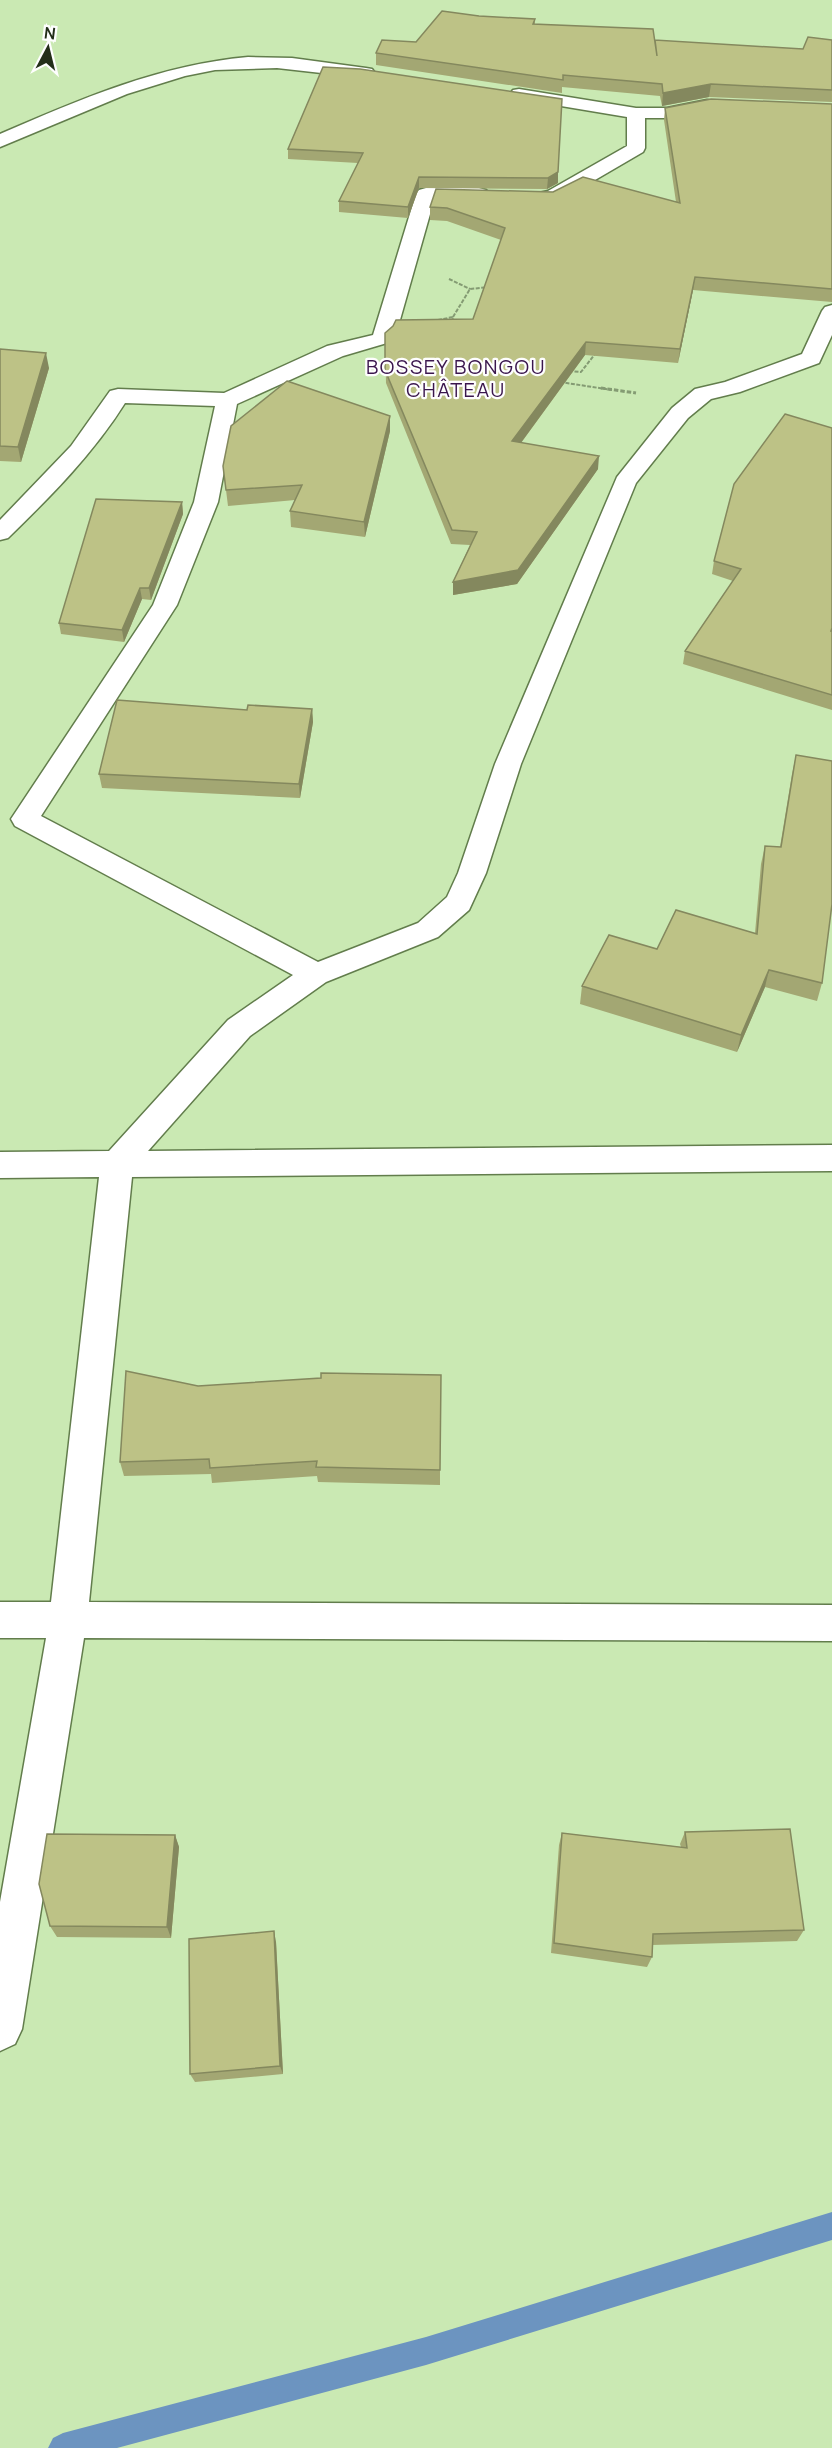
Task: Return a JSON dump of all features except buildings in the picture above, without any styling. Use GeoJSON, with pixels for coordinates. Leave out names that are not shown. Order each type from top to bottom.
{"type":"FeatureCollection","features":[{"type":"Feature","properties":{"kind":"street"},"geometry":{"type":"LineString","coordinates":[[0,141],[140,81],[196,68],[248,62],[306,65],[381,75]]}},
{"type":"Feature","properties":{"kind":"street"},"geometry":{"type":"LineString","coordinates":[[504,92],[636,113],[667,113],[710,104],[724,104]]}},
{"type":"Feature","properties":{"kind":"street"},"geometry":{"type":"LineString","coordinates":[[528,196],[552,197],[636,148],[636,113]]}},
{"type":"Feature","properties":{"kind":"street"},"geometry":{"type":"LineString","coordinates":[[0,533],[100,427],[118,396],[228,400],[335,351],[380,339],[386,330],[426,194],[504,195]]}},
{"type":"Feature","properties":{"kind":"street"},"geometry":{"type":"LineString","coordinates":[[0,2029],[68,1620],[117,1164],[239,1028],[316,974],[428,930],[459,903],[472,873],[507,764],[625,482],[680,413],[703,394],[732,387],[811,358],[832,311]]}},
{"type":"Feature","properties":{"kind":"street"},"geometry":{"type":"LineString","coordinates":[[228,400],[206,502],[165,605],[25,819],[316,974]]}},
{"type":"Feature","properties":{"kind":"street"},"geometry":{"type":"LineString","coordinates":[[0,1165],[832,1158]]}},
{"type":"Feature","properties":{"kind":"street"},"geometry":{"type":"LineString","coordinates":[[0,1620],[832,1623]]}},
{"type":"Feature","properties":{"kind":"path"},"geometry":{"type":"LineString","coordinates":[[452,326],[453,317],[470,289],[493,286]]}},
{"type":"Feature","properties":{"kind":"path"},"geometry":{"type":"LineString","coordinates":[[386,330],[453,317]]}},
{"type":"Feature","properties":{"kind":"path"},"geometry":{"type":"LineString","coordinates":[[560,370],[581,372],[599,348]]}},
{"type":"Feature","properties":{"kind":"path"},"geometry":{"type":"LineString","coordinates":[[554,381],[627,393],[703,394]]}},
{"type":"Feature","properties":{"kind":"waterway"},"geometry":{"type":"LineString","coordinates":[[63,2448],[426,2351],[832,2226]]}},
{"type":"Feature","properties":{"kind":"district","name":"BOSSEY BONGOU CHÂTEAU"},"geometry":{"type":"Point","coordinates":[456,378]}}]}
